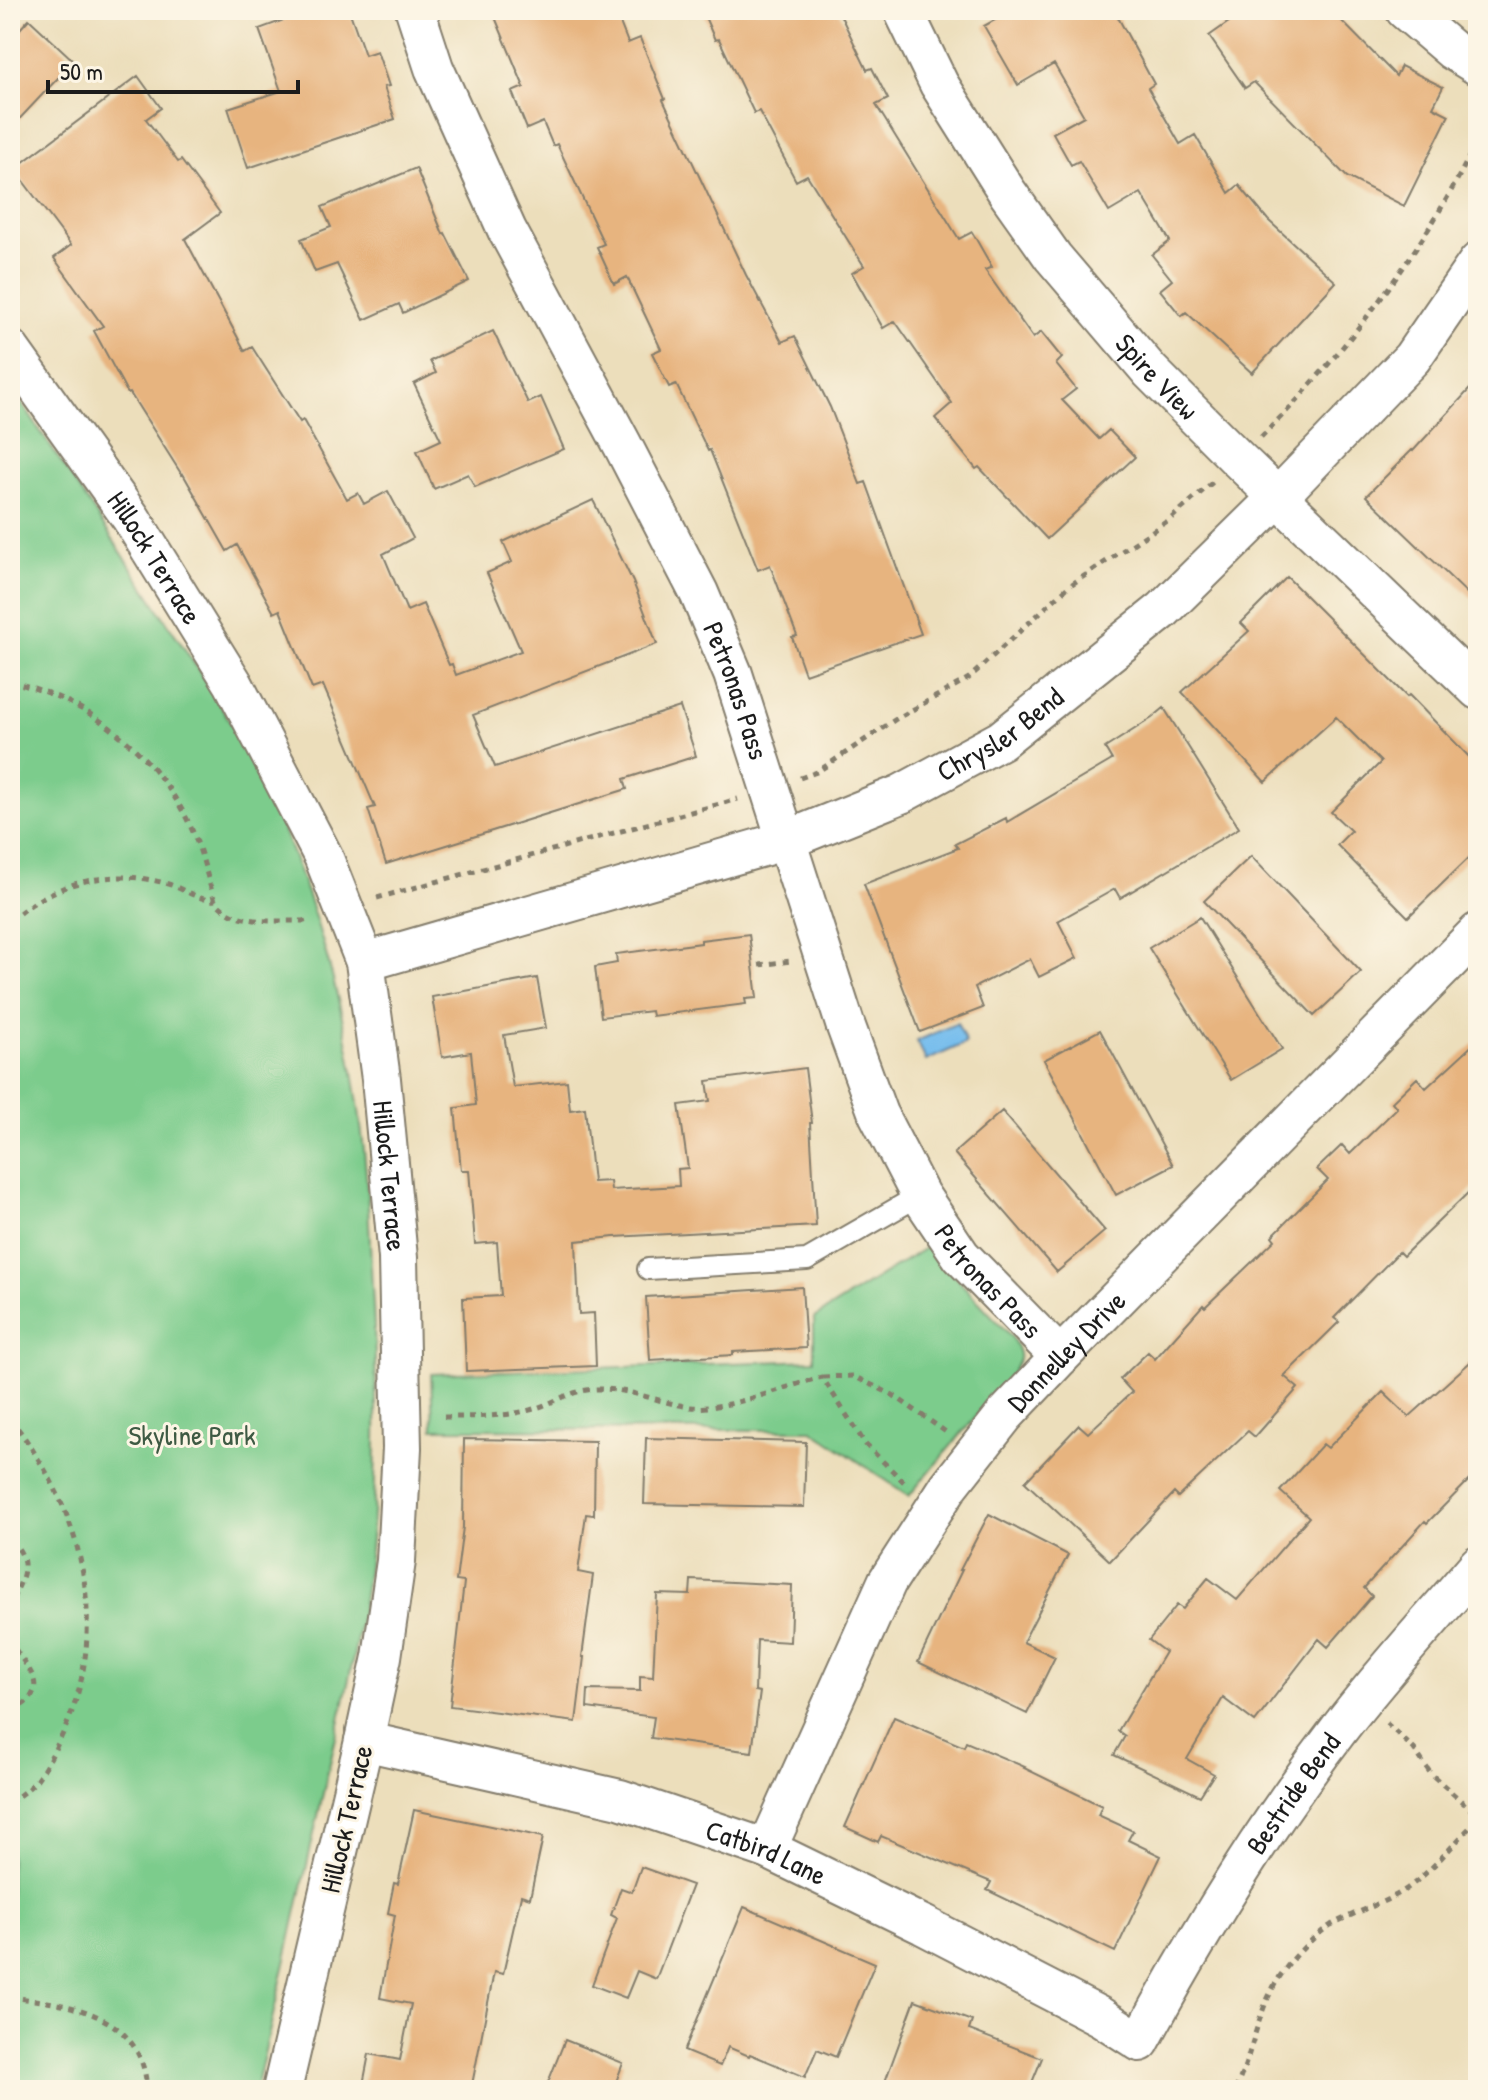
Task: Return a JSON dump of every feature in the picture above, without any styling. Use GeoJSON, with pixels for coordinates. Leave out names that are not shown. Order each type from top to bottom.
{"type":"FeatureCollection","features":[{"type":"Feature","properties":{"kind":"street","name":"Petronas Pass"},"geometry":{"type":"LineString","coordinates":[[415,10],[434,68],[507,230],[699,593],[733,674],[845,1024],[878,1114],[920,1195],[961,1256],[1060,1357]]}},
{"type":"Feature","properties":{"kind":"street","name":"Spire View"},"geometry":{"type":"LineString","coordinates":[[903,10],[939,84],[1007,192],[1053,257],[1150,371],[1478,690]]}},
{"type":"Feature","properties":{"kind":"street"},"geometry":{"type":"LineString","coordinates":[[1405,10],[1452,50],[1478,66]]}},
{"type":"Feature","properties":{"kind":"street","name":"Chrysler Bend"},"geometry":{"type":"LineString","coordinates":[[365,962],[787,840],[901,794],[1001,740],[1163,610],[1278,497],[1412,358],[1478,262]]}},
{"type":"Feature","properties":{"kind":"street","name":"Hillock Terrace"},"geometry":{"type":"LineString","coordinates":[[10,349],[131,518],[233,683],[323,856],[365,962],[381,1079],[398,1258],[402,1448],[396,1561],[382,1657],[364,1741],[282,2090]]}},
{"type":"Feature","properties":{"kind":"street","name":"Donnelley Drive"},"geometry":{"type":"LineString","coordinates":[[767,1849],[887,1582],[949,1486],[1004,1416],[1060,1357],[1478,932]]}},
{"type":"Feature","properties":{"kind":"street","name":"Bestride Bend"},"geometry":{"type":"LineString","coordinates":[[1140,2042],[1177,1973],[1258,1842],[1341,1727],[1478,1565]]}},
{"type":"Feature","properties":{"kind":"street","name":"Catbird Lane"},"geometry":{"type":"LineString","coordinates":[[364,1741],[620,1799],[767,1849],[937,1932],[1101,2017],[1140,2042]]}},
{"type":"Feature","properties":{"kind":"lane"},"geometry":{"type":"LineString","coordinates":[[648,1269],[807,1260],[920,1195]]}},
{"type":"Feature","properties":{"kind":"path"},"geometry":{"type":"LineString","coordinates":[[1259,439],[1303,394],[1381,300],[1458,181],[1478,138]]}},
{"type":"Feature","properties":{"kind":"path"},"geometry":{"type":"LineString","coordinates":[[797,779],[817,772],[896,719],[969,678],[1069,586],[1169,520],[1215,480]]}},
{"type":"Feature","properties":{"kind":"path"},"geometry":{"type":"LineString","coordinates":[[10,682],[71,703],[110,728],[142,756],[179,805],[192,831],[215,900],[237,916],[247,919],[304,921]]}},
{"type":"Feature","properties":{"kind":"path"},"geometry":{"type":"LineString","coordinates":[[373,899],[740,798]]}},
{"type":"Feature","properties":{"kind":"path"},"geometry":{"type":"LineString","coordinates":[[10,921],[41,898],[61,888],[112,877],[150,879],[209,901],[215,900]]}},
{"type":"Feature","properties":{"kind":"path"},"geometry":{"type":"LineString","coordinates":[[759,965],[796,960]]}},
{"type":"Feature","properties":{"kind":"path"},"geometry":{"type":"LineString","coordinates":[[444,1417],[487,1417],[532,1409],[570,1392],[600,1389],[636,1393],[693,1407],[732,1404],[822,1377],[853,1376],[893,1395],[946,1432]]}},
{"type":"Feature","properties":{"kind":"path"},"geometry":{"type":"LineString","coordinates":[[822,1377],[866,1445],[904,1482]]}},
{"type":"Feature","properties":{"kind":"path"},"geometry":{"type":"LineString","coordinates":[[10,1419],[32,1448],[54,1486],[69,1521],[85,1578],[89,1618],[86,1656],[68,1725],[39,1776],[10,1803]]}},
{"type":"Feature","properties":{"kind":"path"},"geometry":{"type":"LineString","coordinates":[[10,1540],[19,1548],[25,1567],[10,1603]]}},
{"type":"Feature","properties":{"kind":"path"},"geometry":{"type":"LineString","coordinates":[[10,1639],[30,1669],[34,1685],[27,1702],[18,1708]]}},
{"type":"Feature","properties":{"kind":"path"},"geometry":{"type":"LineString","coordinates":[[1235,2090],[1246,2068],[1266,2000],[1284,1971],[1330,1926],[1413,1884],[1478,1817],[1431,1774],[1414,1749],[1381,1719]]}},
{"type":"Feature","properties":{"kind":"path"},"geometry":{"type":"LineString","coordinates":[[10,1997],[79,2010],[115,2025],[137,2049],[144,2066],[147,2090]]}},
{"type":"Feature","properties":{"kind":"green space","name":"Skyline Park"},"geometry":{"type":"Polygon","coordinates":[[[10,386],[200,673],[259,776],[297,866],[327,958],[358,1102],[367,1188],[375,1370],[372,1534],[349,1679],[256,2090],[10,2090],[10,386]]]}},
{"type":"Feature","properties":{"kind":"green space"},"geometry":{"type":"Polygon","coordinates":[[[927,1247],[1011,1336],[1019,1357],[1008,1378],[909,1496],[812,1430],[433,1429],[431,1374],[814,1360],[814,1318],[927,1247]]]}},
{"type":"Feature","properties":{"kind":"water"},"geometry":{"type":"Polygon","coordinates":[[[957,1023],[966,1043],[926,1061],[917,1041],[957,1023]]]}},
{"type":"Feature","properties":{"kind":"building"},"geometry":{"type":"Polygon","coordinates":[[[280,10],[349,10],[365,55],[377,51],[389,86],[384,87],[395,119],[248,168],[228,108],[281,91],[259,29],[284,20],[280,10]]]}},
{"type":"Feature","properties":{"kind":"building"},"geometry":{"type":"Polygon","coordinates":[[[492,10],[615,10],[628,43],[640,38],[663,100],[746,275],[782,342],[795,336],[830,407],[860,484],[866,482],[921,634],[805,674],[792,637],[797,636],[770,565],[758,570],[710,450],[676,384],[669,387],[652,353],[661,349],[627,277],[614,284],[597,247],[604,244],[557,144],[553,146],[543,122],[527,129],[512,92],[524,87],[492,10]]]}},
{"type":"Feature","properties":{"kind":"building"},"geometry":{"type":"Polygon","coordinates":[[[702,10],[838,10],[867,70],[872,68],[888,99],[876,105],[959,239],[972,232],[992,267],[985,270],[1033,338],[1041,332],[1062,358],[1056,364],[1076,389],[1062,400],[1099,439],[1109,430],[1135,457],[1047,539],[979,467],[976,469],[935,418],[952,403],[895,321],[883,328],[852,273],[864,266],[807,175],[796,181],[759,111],[754,113],[702,10]]]}},
{"type":"Feature","properties":{"kind":"building"},"geometry":{"type":"Polygon","coordinates":[[[1013,10],[1114,10],[1154,84],[1148,88],[1180,144],[1195,135],[1229,193],[1239,185],[1268,220],[1336,282],[1252,373],[1186,312],[1181,316],[1160,290],[1172,280],[1152,255],[1170,241],[1141,193],[1109,212],[1079,161],[1071,165],[1053,133],[1084,116],[1054,64],[1018,85],[984,26],[1013,10]]]}},
{"type":"Feature","properties":{"kind":"building"},"geometry":{"type":"Polygon","coordinates":[[[1246,10],[1331,10],[1396,76],[1401,66],[1443,87],[1433,107],[1449,115],[1404,206],[1347,177],[1254,82],[1245,88],[1209,36],[1246,10]]]}},
{"type":"Feature","properties":{"kind":"building"},"geometry":{"type":"Polygon","coordinates":[[[29,19],[74,61],[10,129],[10,40],[29,19]]]}},
{"type":"Feature","properties":{"kind":"building"},"geometry":{"type":"Polygon","coordinates":[[[138,76],[161,108],[146,119],[220,213],[185,239],[245,351],[252,347],[300,422],[303,420],[347,499],[358,493],[364,504],[388,491],[413,538],[383,554],[407,611],[423,604],[456,675],[521,651],[487,573],[512,562],[503,542],[593,500],[633,582],[657,644],[473,715],[495,767],[680,707],[696,756],[624,779],[627,789],[386,864],[368,809],[375,807],[323,685],[312,689],[280,610],[274,613],[237,545],[227,551],[183,474],[128,394],[94,331],[103,326],[54,258],[71,245],[14,169],[138,76]]]}},
{"type":"Feature","properties":{"kind":"building"},"geometry":{"type":"Polygon","coordinates":[[[416,168],[443,234],[469,281],[403,313],[399,304],[364,320],[337,264],[315,272],[301,239],[331,227],[322,207],[416,168]]]}},
{"type":"Feature","properties":{"kind":"building"},"geometry":{"type":"Polygon","coordinates":[[[493,331],[528,403],[541,397],[564,449],[475,487],[468,474],[434,489],[417,451],[441,440],[414,384],[436,373],[430,361],[493,331]]]}},
{"type":"Feature","properties":{"kind":"building"},"geometry":{"type":"Polygon","coordinates":[[[1478,380],[1478,604],[1366,496],[1413,451],[1478,380]]]}},
{"type":"Feature","properties":{"kind":"building"},"geometry":{"type":"Polygon","coordinates":[[[1287,577],[1478,766],[1478,849],[1408,917],[1337,845],[1351,831],[1331,812],[1381,762],[1336,717],[1265,782],[1182,692],[1249,631],[1241,623],[1287,577]]]}},
{"type":"Feature","properties":{"kind":"building"},"geometry":{"type":"Polygon","coordinates":[[[1164,708],[1239,828],[1120,898],[1115,889],[1058,921],[1077,958],[1039,977],[1030,959],[975,987],[983,1008],[920,1032],[864,884],[958,848],[955,844],[1006,818],[1007,822],[1112,760],[1105,748],[1164,708]]]}},
{"type":"Feature","properties":{"kind":"building"},"geometry":{"type":"Polygon","coordinates":[[[1251,856],[1361,972],[1314,1016],[1204,901],[1251,856]]]}},
{"type":"Feature","properties":{"kind":"building"},"geometry":{"type":"Polygon","coordinates":[[[1200,917],[1282,1049],[1231,1080],[1149,948],[1200,917]]]}},
{"type":"Feature","properties":{"kind":"building"},"geometry":{"type":"Polygon","coordinates":[[[749,934],[757,998],[745,999],[746,1004],[652,1016],[651,1011],[601,1017],[595,967],[617,963],[616,954],[749,934]]]}},
{"type":"Feature","properties":{"kind":"building"},"geometry":{"type":"Polygon","coordinates":[[[537,978],[546,1028],[504,1035],[513,1087],[567,1081],[570,1110],[585,1108],[593,1182],[610,1181],[611,1190],[679,1186],[678,1169],[688,1168],[679,1105],[710,1101],[707,1081],[805,1068],[812,1123],[816,1226],[576,1241],[579,1314],[594,1313],[596,1366],[466,1371],[463,1298],[501,1296],[497,1242],[475,1244],[469,1170],[461,1170],[455,1108],[476,1105],[471,1052],[442,1057],[432,997],[537,978]]]}},
{"type":"Feature","properties":{"kind":"building"},"geometry":{"type":"Polygon","coordinates":[[[1100,1030],[1173,1165],[1116,1195],[1044,1060],[1100,1030]]]}},
{"type":"Feature","properties":{"kind":"building"},"geometry":{"type":"Polygon","coordinates":[[[1478,1040],[1478,1183],[1403,1256],[1399,1252],[1334,1318],[1339,1322],[1284,1376],[1298,1388],[1255,1437],[1248,1431],[1178,1497],[1174,1493],[1110,1561],[1025,1482],[1079,1425],[1088,1433],[1132,1392],[1120,1379],[1148,1352],[1155,1359],[1203,1305],[1205,1307],[1275,1240],[1272,1236],[1328,1180],[1317,1169],[1342,1145],[1350,1154],[1397,1108],[1392,1102],[1417,1078],[1426,1088],[1478,1040]]]}},
{"type":"Feature","properties":{"kind":"building"},"geometry":{"type":"Polygon","coordinates":[[[1002,1111],[1105,1231],[1057,1272],[954,1153],[1002,1111]]]}},
{"type":"Feature","properties":{"kind":"building"},"geometry":{"type":"Polygon","coordinates":[[[802,1287],[806,1348],[650,1360],[646,1297],[802,1287]]]}},
{"type":"Feature","properties":{"kind":"building"},"geometry":{"type":"Polygon","coordinates":[[[1478,1355],[1478,1471],[1427,1523],[1425,1521],[1364,1588],[1372,1596],[1328,1647],[1319,1639],[1255,1722],[1223,1698],[1187,1759],[1214,1774],[1200,1796],[1114,1755],[1125,1736],[1118,1731],[1165,1652],[1149,1640],[1177,1605],[1183,1609],[1208,1578],[1237,1600],[1309,1517],[1280,1491],[1323,1444],[1328,1448],[1383,1392],[1409,1417],[1478,1355]]]}},
{"type":"Feature","properties":{"kind":"building"},"geometry":{"type":"Polygon","coordinates":[[[646,1438],[806,1442],[804,1507],[644,1504],[646,1438]]]}},
{"type":"Feature","properties":{"kind":"building"},"geometry":{"type":"Polygon","coordinates":[[[464,1439],[595,1441],[594,1515],[586,1514],[578,1572],[593,1575],[576,1722],[450,1706],[464,1582],[456,1581],[463,1527],[464,1439]]]}},
{"type":"Feature","properties":{"kind":"building"},"geometry":{"type":"Polygon","coordinates":[[[989,1514],[1068,1555],[1023,1642],[1055,1657],[1027,1714],[918,1662],[989,1514]]]}},
{"type":"Feature","properties":{"kind":"building"},"geometry":{"type":"Polygon","coordinates":[[[691,1580],[792,1585],[790,1642],[757,1640],[755,1691],[760,1692],[752,1752],[651,1738],[654,1717],[587,1708],[588,1690],[640,1691],[640,1676],[653,1677],[657,1594],[690,1595],[691,1580]]]}},
{"type":"Feature","properties":{"kind":"building"},"geometry":{"type":"Polygon","coordinates":[[[894,1717],[964,1747],[966,1742],[1025,1767],[1102,1806],[1098,1815],[1133,1831],[1128,1840],[1161,1856],[1115,1952],[987,1890],[991,1882],[881,1836],[878,1842],[845,1827],[894,1717]]]}},
{"type":"Feature","properties":{"kind":"building"},"geometry":{"type":"Polygon","coordinates":[[[414,1810],[543,1837],[530,1898],[521,1895],[503,1974],[494,1972],[471,2090],[362,2090],[369,2054],[400,2060],[411,2004],[380,1998],[395,1915],[388,1913],[394,1883],[398,1884],[414,1810]]]}},
{"type":"Feature","properties":{"kind":"building"},"geometry":{"type":"Polygon","coordinates":[[[641,1867],[692,1885],[656,1979],[637,1971],[626,1998],[592,1985],[617,1918],[611,1915],[621,1888],[632,1892],[641,1867]]]}},
{"type":"Feature","properties":{"kind":"building"},"geometry":{"type":"Polygon","coordinates":[[[744,1907],[875,1963],[836,2057],[817,2049],[805,2077],[728,2047],[720,2066],[684,2051],[744,1907]]]}},
{"type":"Feature","properties":{"kind":"building"},"geometry":{"type":"Polygon","coordinates":[[[915,2000],[972,2021],[969,2030],[1042,2058],[1029,2090],[882,2090],[915,2000]]]}},
{"type":"Feature","properties":{"kind":"building"},"geometry":{"type":"Polygon","coordinates":[[[565,2040],[623,2063],[613,2090],[545,2090],[565,2040]]]}}]}
